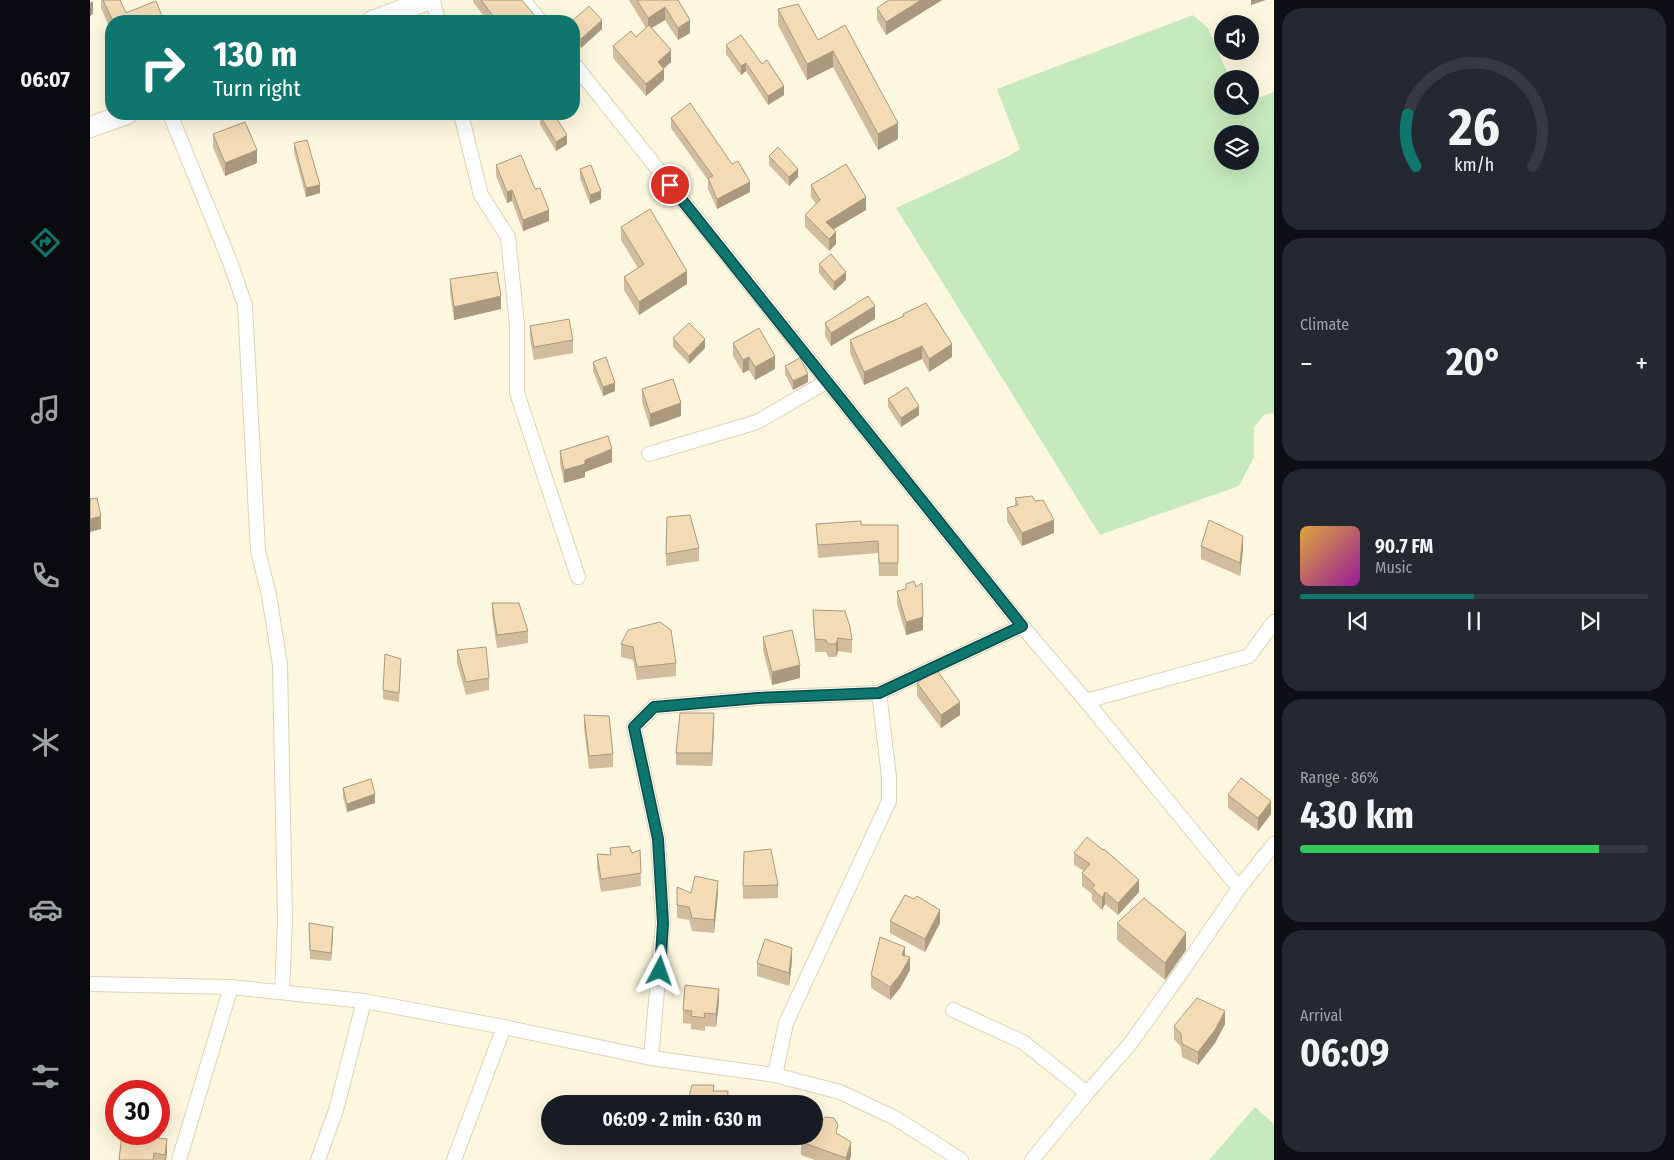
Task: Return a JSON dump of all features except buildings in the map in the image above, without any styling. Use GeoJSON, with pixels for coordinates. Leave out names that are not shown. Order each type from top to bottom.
{"type":"FeatureCollection","features":[{"type":"Feature","properties":{"kind":"main road"},"geometry":{"type":"LineString","coordinates":[[388,15],[428,0]]}},
{"type":"Feature","properties":{"kind":"main road"},"geometry":{"type":"LineString","coordinates":[[90,128],[112,120]]}},
{"type":"Feature","properties":{"kind":"street"},"geometry":{"type":"LineString","coordinates":[[433,0],[437,15]]}},
{"type":"Feature","properties":{"kind":"street"},"geometry":{"type":"LineString","coordinates":[[523,0],[535,15]]}},
{"type":"Feature","properties":{"kind":"street"},"geometry":{"type":"LineString","coordinates":[[580,72],[1022,626],[1239,888]]}},
{"type":"Feature","properties":{"kind":"street"},"geometry":{"type":"LineString","coordinates":[[172,120],[230,262],[245,305],[258,552],[269,595],[280,665],[285,921],[282,992]]}},
{"type":"Feature","properties":{"kind":"street"},"geometry":{"type":"LineString","coordinates":[[463,120],[482,195],[508,237],[517,325],[517,393],[578,577]]}},
{"type":"Feature","properties":{"kind":"street"},"geometry":{"type":"LineString","coordinates":[[649,454],[757,422],[826,382]]}},
{"type":"Feature","properties":{"kind":"street"},"geometry":{"type":"LineString","coordinates":[[1086,701],[1249,656],[1274,622]]}},
{"type":"Feature","properties":{"kind":"street"},"geometry":{"type":"LineString","coordinates":[[652,1058],[662,932],[662,904],[658,839],[634,727],[654,707],[758,698],[879,693],[1022,626]]}},
{"type":"Feature","properties":{"kind":"street"},"geometry":{"type":"LineString","coordinates":[[775,1075],[786,1023],[889,801],[879,693]]}},
{"type":"Feature","properties":{"kind":"street"},"geometry":{"type":"LineString","coordinates":[[1032,1160],[1130,1044],[1239,888],[1274,844]]}},
{"type":"Feature","properties":{"kind":"street"},"geometry":{"type":"LineString","coordinates":[[90,984],[231,987],[364,1001],[504,1027],[652,1058],[775,1075],[840,1092],[895,1118],[962,1160]]}},
{"type":"Feature","properties":{"kind":"street"},"geometry":{"type":"LineString","coordinates":[[179,1160],[231,987]]}},
{"type":"Feature","properties":{"kind":"street"},"geometry":{"type":"LineString","coordinates":[[318,1160],[336,1110],[364,1001]]}},
{"type":"Feature","properties":{"kind":"street"},"geometry":{"type":"LineString","coordinates":[[953,1010],[1023,1042],[1087,1093]]}},
{"type":"Feature","properties":{"kind":"street"},"geometry":{"type":"LineString","coordinates":[[454,1160],[504,1027]]}},
{"type":"Feature","properties":{"kind":"green space"},"geometry":{"type":"Polygon","coordinates":[[[1193,15],[1208,28],[1214,42],[1214,60],[1222,60],[1226,70],[1214,70],[1214,115],[1259,115],[1259,98],[1274,92],[1274,413],[1265,414],[1254,427],[1254,457],[1239,486],[1100,535],[896,208],[1007,157],[1020,149],[997,89],[1193,15]]]}},
{"type":"Feature","properties":{"kind":"green space"},"geometry":{"type":"Polygon","coordinates":[[[1255,1107],[1274,1124],[1274,1160],[1209,1160],[1255,1107]]]}},
{"type":"Feature","properties":{"kind":"route"},"geometry":{"type":"LineString","coordinates":[[660,971],[663,923],[658,839],[634,727],[654,707],[758,698],[879,693],[1022,626],[670,185]]}}]}
